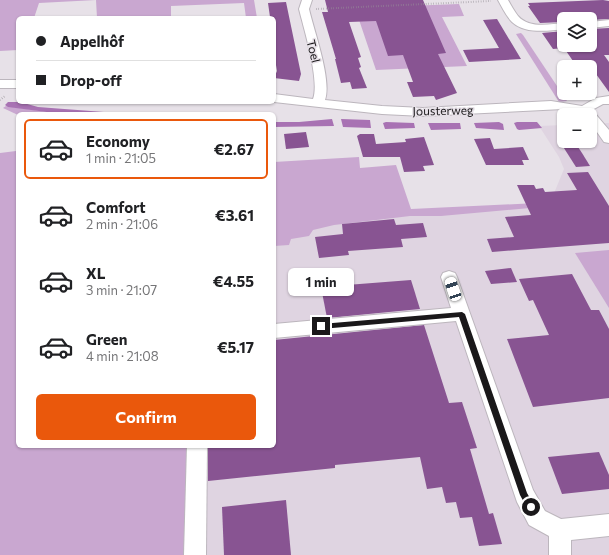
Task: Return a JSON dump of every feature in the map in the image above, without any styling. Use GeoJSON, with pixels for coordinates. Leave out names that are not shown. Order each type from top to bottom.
{"type":"FeatureCollection","features":[{"type":"Feature","properties":{"kind":"street"},"geometry":{"type":"LineString","coordinates":[[504,0],[516,20],[528,26],[557,26]]}},
{"type":"Feature","properties":{"kind":"street","name":"Toel"},"geometry":{"type":"LineString","coordinates":[[305,4],[321,81],[321,94],[318,102]]}},
{"type":"Feature","properties":{"kind":"street"},"geometry":{"type":"LineString","coordinates":[[597,24],[609,23]]}},
{"type":"Feature","properties":{"kind":"street"},"geometry":{"type":"LineString","coordinates":[[0,84],[16,84]]}},
{"type":"Feature","properties":{"kind":"street","name":"Jousterweg"},"geometry":{"type":"LineString","coordinates":[[276,98],[408,111],[450,111],[551,105],[576,108]]}},
{"type":"Feature","properties":{"kind":"street"},"geometry":{"type":"LineString","coordinates":[[587,108],[600,101],[609,100]]}},
{"type":"Feature","properties":{"kind":"street"},"geometry":{"type":"LineString","coordinates":[[597,121],[609,139]]}},
{"type":"Feature","properties":{"kind":"street"},"geometry":{"type":"LineString","coordinates":[[449,277],[524,495],[537,518],[560,530],[609,525]]}},
{"type":"Feature","properties":{"kind":"street"},"geometry":{"type":"LineString","coordinates":[[276,331],[462,314]]}},
{"type":"Feature","properties":{"kind":"street"},"geometry":{"type":"LineString","coordinates":[[195,555],[197,448]]}},
{"type":"Feature","properties":{"kind":"street"},"geometry":{"type":"LineString","coordinates":[[560,530],[560,555]]}},
{"type":"Feature","properties":{"kind":"path"},"geometry":{"type":"LineString","coordinates":[[305,4],[504,0]]}},
{"type":"Feature","properties":{"kind":"shaded area"},"geometry":{"type":"Polygon","coordinates":[[[0,0],[96,0],[39,3],[35,16],[16,16],[16,50],[0,51],[0,0]]]}},
{"type":"Feature","properties":{"kind":"shaded area"},"geometry":{"type":"Polygon","coordinates":[[[96,0],[254,0],[257,16],[246,16],[244,3],[171,6],[171,16],[97,16],[96,0]]]}},
{"type":"Feature","properties":{"kind":"shaded area"},"geometry":{"type":"Polygon","coordinates":[[[459,4],[464,16],[442,17],[467,66],[376,70],[355,8],[459,4]]]}},
{"type":"Feature","properties":{"kind":"shaded area"},"geometry":{"type":"Polygon","coordinates":[[[521,33],[523,35],[557,86],[557,99],[516,34],[521,33]]]}},
{"type":"Feature","properties":{"kind":"shaded area"},"geometry":{"type":"Polygon","coordinates":[[[558,100],[567,101],[559,102],[558,100]]]}},
{"type":"Feature","properties":{"kind":"shaded area"},"geometry":{"type":"Polygon","coordinates":[[[8,102],[16,102],[16,104],[27,104],[38,107],[104,112],[47,112],[8,107],[5,105],[8,102]]]}},
{"type":"Feature","properties":{"kind":"shaded area"},"geometry":{"type":"Polygon","coordinates":[[[6,106],[48,112],[16,112],[16,114],[3,108],[6,106]]]}},
{"type":"Feature","properties":{"kind":"shaded area"},"geometry":{"type":"Polygon","coordinates":[[[332,119],[334,126],[276,127],[276,122],[299,122],[332,119]]]}},
{"type":"Feature","properties":{"kind":"shaded area"},"geometry":{"type":"Polygon","coordinates":[[[341,119],[370,120],[371,128],[343,127],[341,119]]]}},
{"type":"Feature","properties":{"kind":"shaded area"},"geometry":{"type":"Polygon","coordinates":[[[499,122],[503,124],[504,130],[476,128],[474,123],[499,122]]]}},
{"type":"Feature","properties":{"kind":"shaded area"},"geometry":{"type":"Polygon","coordinates":[[[537,122],[542,128],[519,130],[514,123],[537,122]]]}},
{"type":"Feature","properties":{"kind":"shaded area"},"geometry":{"type":"Polygon","coordinates":[[[383,123],[414,123],[415,128],[385,129],[383,123]]]}},
{"type":"Feature","properties":{"kind":"shaded area"},"geometry":{"type":"Polygon","coordinates":[[[428,123],[460,123],[461,129],[431,130],[428,123]]]}},
{"type":"Feature","properties":{"kind":"shaded area"},"geometry":{"type":"Polygon","coordinates":[[[609,123],[609,555],[165,555],[167,448],[276,448],[276,229],[283,218],[550,203],[564,169],[559,157],[539,126],[557,125],[557,148],[597,148],[597,124],[609,123]]]}},
{"type":"Feature","properties":{"kind":"shaded area"},"geometry":{"type":"Polygon","coordinates":[[[16,151],[16,448],[187,448],[187,555],[0,555],[0,153],[16,151]]]}},
{"type":"Feature","properties":{"kind":"shaded area"},"geometry":{"type":"Polygon","coordinates":[[[359,157],[360,168],[396,165],[411,209],[537,203],[530,208],[441,216],[410,216],[334,225],[313,230],[309,236],[291,239],[289,245],[276,246],[276,162],[359,157]]]}},
{"type":"Feature","properties":{"kind":"shaded area"},"geometry":{"type":"Polygon","coordinates":[[[609,250],[609,308],[575,253],[609,250]]]}},
{"type":"Feature","properties":{"kind":"building"},"geometry":{"type":"Polygon","coordinates":[[[325,0],[423,0],[446,53],[438,54],[457,93],[436,100],[434,96],[413,97],[407,82],[413,82],[403,55],[388,56],[376,21],[349,22],[361,57],[358,58],[361,67],[359,68],[367,88],[352,89],[350,82],[341,83],[336,59],[322,12],[328,12],[325,0]]]}},
{"type":"Feature","properties":{"kind":"building"},"geometry":{"type":"Polygon","coordinates":[[[609,1],[609,19],[597,20],[597,12],[557,12],[557,22],[540,23],[528,6],[530,6],[528,3],[609,1]]]}},
{"type":"Feature","properties":{"kind":"building"},"geometry":{"type":"Polygon","coordinates":[[[286,2],[301,74],[299,81],[276,78],[276,16],[270,16],[268,3],[286,2]]]}},
{"type":"Feature","properties":{"kind":"building"},"geometry":{"type":"Polygon","coordinates":[[[497,19],[521,59],[469,62],[463,50],[499,48],[483,20],[497,19]]]}},
{"type":"Feature","properties":{"kind":"building"},"geometry":{"type":"Polygon","coordinates":[[[609,28],[609,55],[604,55],[609,62],[609,92],[597,75],[597,60],[572,60],[567,52],[597,52],[597,29],[609,28]]]}},
{"type":"Feature","properties":{"kind":"building"},"geometry":{"type":"Polygon","coordinates":[[[557,32],[557,49],[553,49],[542,33],[557,32]]]}},
{"type":"Feature","properties":{"kind":"building"},"geometry":{"type":"Polygon","coordinates":[[[306,132],[309,147],[286,149],[284,134],[306,132]]]}},
{"type":"Feature","properties":{"kind":"building"},"geometry":{"type":"Polygon","coordinates":[[[360,134],[374,134],[376,144],[406,142],[405,139],[424,137],[434,165],[423,166],[425,171],[404,172],[400,157],[363,157],[357,136],[360,134]]]}},
{"type":"Feature","properties":{"kind":"building"},"geometry":{"type":"Polygon","coordinates":[[[490,138],[494,149],[523,147],[529,160],[522,160],[524,165],[486,165],[474,139],[490,138]]]}},
{"type":"Feature","properties":{"kind":"building"},"geometry":{"type":"Polygon","coordinates":[[[564,148],[579,148],[590,166],[576,167],[564,148]]]}},
{"type":"Feature","properties":{"kind":"building"},"geometry":{"type":"Polygon","coordinates":[[[588,172],[609,206],[609,243],[492,252],[487,239],[514,237],[505,217],[531,215],[517,185],[534,185],[536,189],[543,188],[545,192],[577,190],[567,173],[588,172]]]}},
{"type":"Feature","properties":{"kind":"building"},"geometry":{"type":"Polygon","coordinates":[[[394,219],[396,225],[423,223],[427,237],[401,239],[403,247],[348,251],[349,255],[319,258],[315,237],[343,234],[342,224],[394,219]]]}},
{"type":"Feature","properties":{"kind":"building"},"geometry":{"type":"Polygon","coordinates":[[[511,268],[517,282],[491,284],[485,271],[511,268]]]}},
{"type":"Feature","properties":{"kind":"building"},"geometry":{"type":"Polygon","coordinates":[[[572,274],[591,310],[599,310],[609,329],[609,398],[533,407],[507,339],[549,335],[533,300],[529,301],[519,279],[572,274]]]}},
{"type":"Feature","properties":{"kind":"building"},"geometry":{"type":"Polygon","coordinates":[[[411,280],[420,309],[327,318],[321,287],[411,280]]]}},
{"type":"Feature","properties":{"kind":"building"},"geometry":{"type":"Polygon","coordinates":[[[424,325],[449,403],[462,402],[477,448],[470,449],[489,514],[493,513],[502,544],[479,546],[472,517],[460,518],[456,502],[446,503],[442,487],[427,489],[420,457],[335,465],[335,468],[208,481],[208,448],[276,448],[276,340],[424,325]]]}},
{"type":"Feature","properties":{"kind":"building"},"geometry":{"type":"Polygon","coordinates":[[[599,452],[609,475],[609,489],[562,494],[548,457],[599,452]]]}},
{"type":"Feature","properties":{"kind":"building"},"geometry":{"type":"Polygon","coordinates":[[[286,500],[291,555],[224,555],[222,507],[286,500]]]}},
{"type":"Feature","properties":{"kind":"route"},"geometry":{"type":"LineString","coordinates":[[321,326],[462,314],[524,495],[531,507]]}}]}
